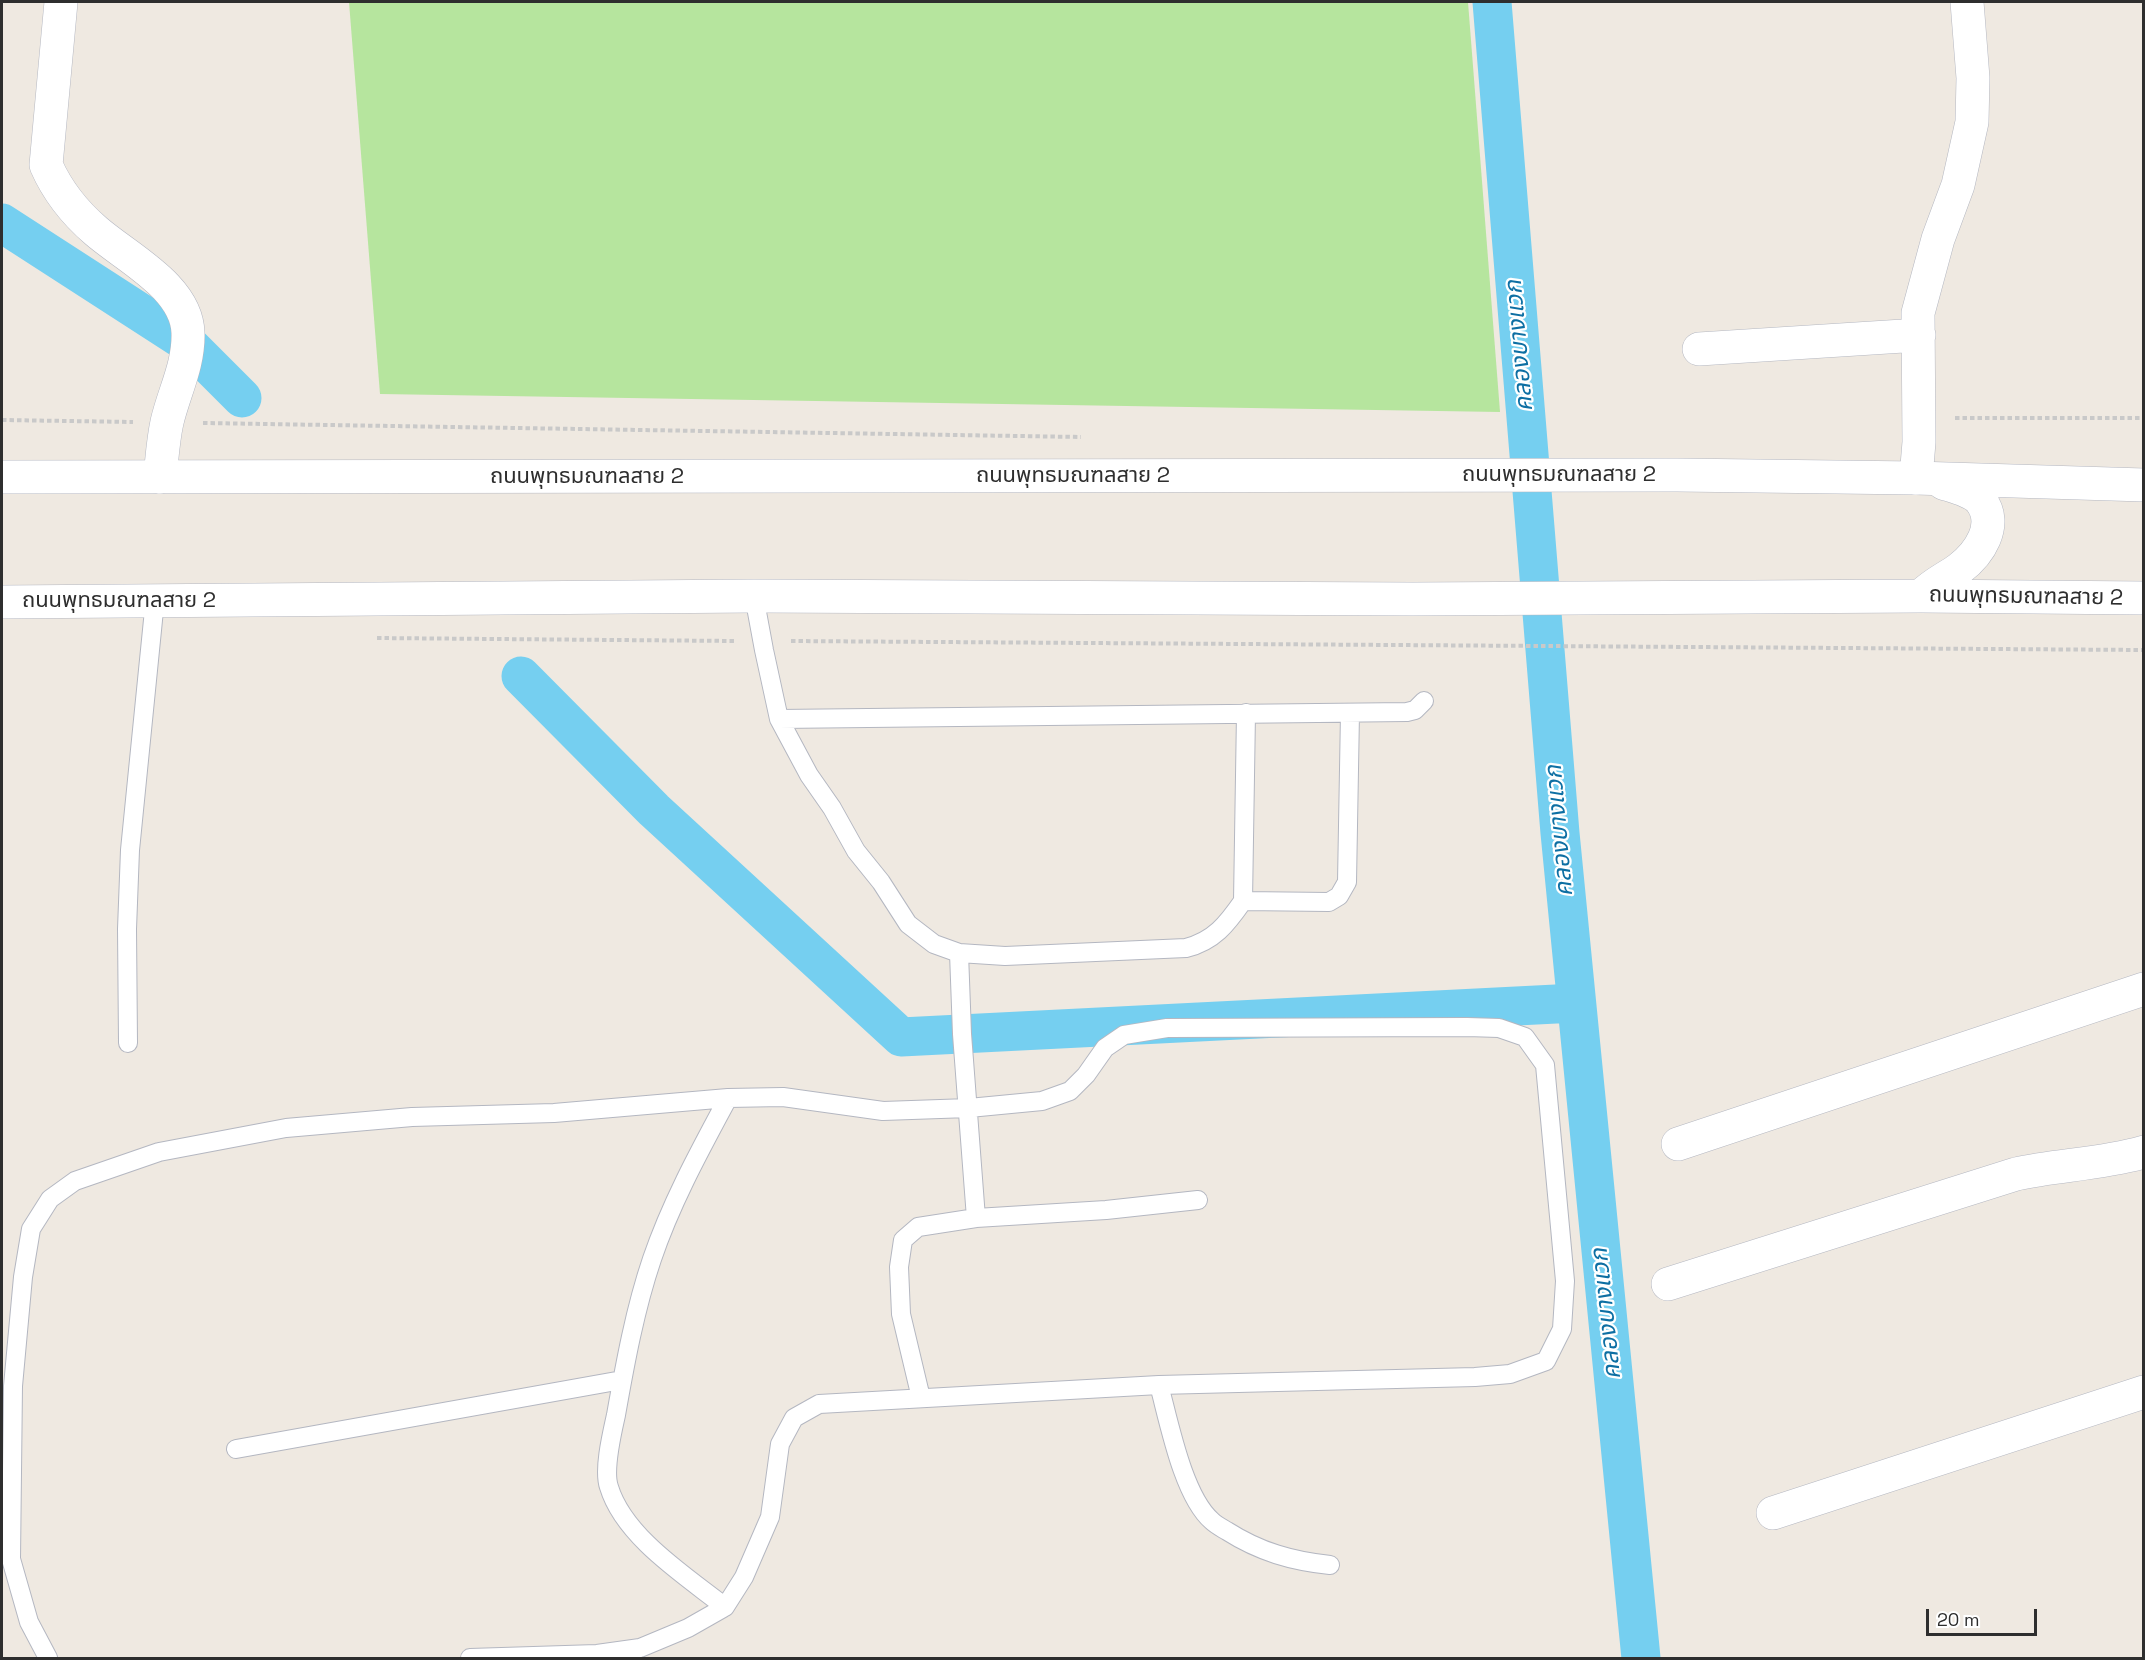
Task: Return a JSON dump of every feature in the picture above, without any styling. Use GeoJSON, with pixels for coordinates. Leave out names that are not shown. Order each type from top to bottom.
{"type":"FeatureCollection","features":[{"type":"Feature","properties":{"kind":"main road"},"geometry":{"type":"LineString","coordinates":[[61,2],[46,165],[53,181],[67,201],[94,230],[169,289],[183,310],[188,332],[184,373],[167,422],[160,477]]}},
{"type":"Feature","properties":{"kind":"main road"},"geometry":{"type":"LineString","coordinates":[[1921,596],[1976,554],[1986,536],[1988,519],[1981,501],[1961,489],[1924,478],[1919,442],[1918,313],[1938,239],[1958,185],[1972,122],[1973,78],[1967,2]]}},
{"type":"Feature","properties":{"kind":"main road"},"geometry":{"type":"LineString","coordinates":[[1699,349],[1919,335]]}},
{"type":"Feature","properties":{"kind":"main road","name":"ถนนพุทธมณฑลสาย 2"},"geometry":{"type":"LineString","coordinates":[[2,477],[1677,475],[1924,478],[2144,485]]}},
{"type":"Feature","properties":{"kind":"main road","name":"ถนนพุทธมณฑลสาย 2"},"geometry":{"type":"LineString","coordinates":[[2,602],[754,596],[1413,599],[1680,596],[2144,598]]}},
{"type":"Feature","properties":{"kind":"main road"},"geometry":{"type":"LineString","coordinates":[[1678,1144],[2144,989]]}},
{"type":"Feature","properties":{"kind":"main road"},"geometry":{"type":"LineString","coordinates":[[1668,1284],[2016,1174],[2052,1166],[2121,1158],[2144,1152]]}},
{"type":"Feature","properties":{"kind":"main road"},"geometry":{"type":"LineString","coordinates":[[1773,1513],[2144,1392]]}},
{"type":"Feature","properties":{"kind":"lane"},"geometry":{"type":"LineString","coordinates":[[754,596],[780,719],[808,775],[832,808],[856,851],[881,882],[908,924],[934,944],[958,953],[1005,956],[1186,948],[1201,944],[1215,934],[1227,924],[1243,901],[1246,713]]}},
{"type":"Feature","properties":{"kind":"lane"},"geometry":{"type":"LineString","coordinates":[[128,1043],[127,929],[130,850],[155,600]]}},
{"type":"Feature","properties":{"kind":"lane"},"geometry":{"type":"LineString","coordinates":[[780,719],[1407,712],[1415,710],[1424,701]]}},
{"type":"Feature","properties":{"kind":"lane"},"geometry":{"type":"LineString","coordinates":[[1243,901],[1329,902],[1339,896],[1347,882],[1350,713]]}},
{"type":"Feature","properties":{"kind":"lane"},"geometry":{"type":"LineString","coordinates":[[958,953],[976,1218]]}},
{"type":"Feature","properties":{"kind":"lane"},"geometry":{"type":"LineString","coordinates":[[48,1659],[29,1622],[11,1559],[13,1386],[23,1277],[31,1229],[50,1199],[75,1181],[159,1152],[286,1128],[412,1117],[554,1113],[728,1098],[783,1098],[883,1111],[969,1108],[1042,1101],[1070,1090],[1086,1075],[1105,1048],[1124,1035],[1167,1028],[1499,1028],[1525,1037],[1545,1065],[1565,1281],[1562,1329],[1546,1361],[1510,1374],[1475,1377],[1159,1386],[819,1404],[794,1418],[780,1444],[770,1517],[744,1577],[725,1607],[688,1628],[640,1648],[597,1653],[470,1659]]}},
{"type":"Feature","properties":{"kind":"lane"},"geometry":{"type":"LineString","coordinates":[[725,1607],[648,1544],[624,1517],[608,1486],[609,1455],[628,1349],[652,1259],[698,1155],[728,1098]]}},
{"type":"Feature","properties":{"kind":"lane"},"geometry":{"type":"LineString","coordinates":[[921,1398],[901,1314],[899,1267],[903,1240],[918,1227],[976,1218],[1106,1210],[1198,1200]]}},
{"type":"Feature","properties":{"kind":"lane"},"geometry":{"type":"LineString","coordinates":[[236,1449],[622,1380]]}},
{"type":"Feature","properties":{"kind":"lane"},"geometry":{"type":"LineString","coordinates":[[1159,1386],[1176,1450],[1193,1494],[1211,1521],[1250,1545],[1299,1562],[1330,1564]]}},
{"type":"Feature","properties":{"kind":"path"},"geometry":{"type":"LineString","coordinates":[[2,420],[1087,437]]}},
{"type":"Feature","properties":{"kind":"path"},"geometry":{"type":"LineString","coordinates":[[367,638],[1679,645],[2144,650]]}},
{"type":"Feature","properties":{"kind":"green space"},"geometry":{"type":"Polygon","coordinates":[[[349,2],[1468,2],[1500,412],[380,394],[349,2]]]}},
{"type":"Feature","properties":{"kind":"waterway","name":"คลองบางแวก"},"geometry":{"type":"LineString","coordinates":[[1492,2],[1560,833],[1641,1658]]}},
{"type":"Feature","properties":{"kind":"waterway"},"geometry":{"type":"LineString","coordinates":[[2,223],[186,342],[242,398]]}},
{"type":"Feature","properties":{"kind":"waterway"},"geometry":{"type":"LineString","coordinates":[[521,676],[654,810],[901,1037],[1576,1003]]}}]}
